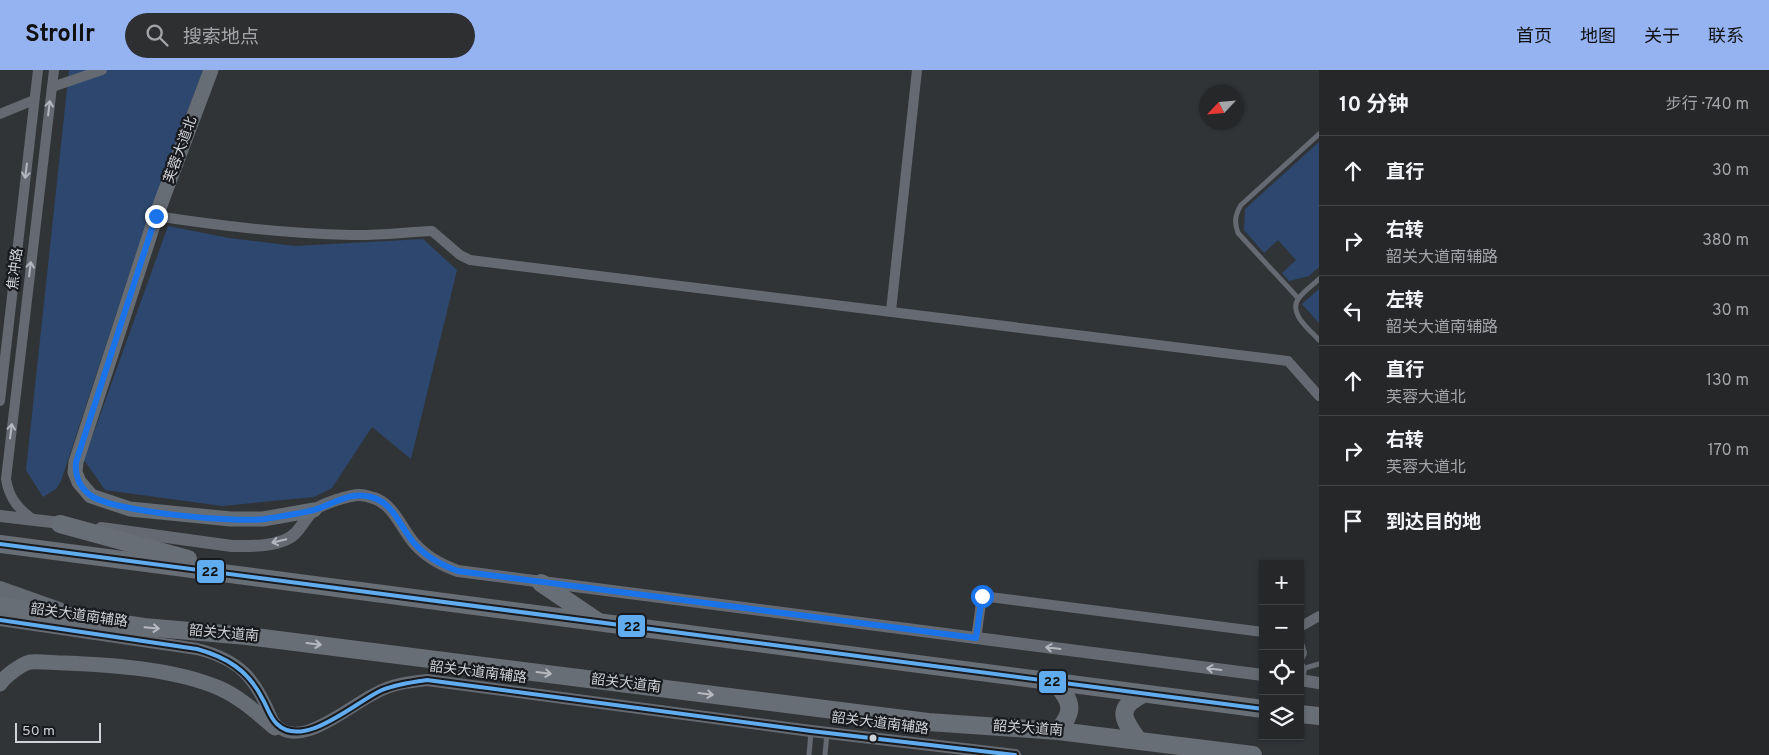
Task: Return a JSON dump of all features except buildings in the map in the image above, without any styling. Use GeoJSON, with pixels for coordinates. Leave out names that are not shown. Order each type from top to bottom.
{"type":"FeatureCollection","features":[{"type":"Feature","properties":{"kind":"highway"},"geometry":{"type":"LineString","coordinates":[[60,524],[248,575]]}},
{"type":"Feature","properties":{"kind":"highway"},"geometry":{"type":"LineString","coordinates":[[0,544],[1259,708]]}},
{"type":"Feature","properties":{"kind":"highway"},"geometry":{"type":"LineString","coordinates":[[541,582],[599,623]]}},
{"type":"Feature","properties":{"kind":"highway","name":"韶关大道南"},"geometry":{"type":"LineString","coordinates":[[0,606],[144,627],[246,636],[928,722],[1058,731],[1252,755]]}},
{"type":"Feature","properties":{"kind":"highway"},"geometry":{"type":"LineString","coordinates":[[1056,683],[1066,695],[1071,710],[1067,720],[1058,731]]}},
{"type":"Feature","properties":{"kind":"highway"},"geometry":{"type":"LineString","coordinates":[[1138,740],[1127,725],[1124,713],[1129,701],[1143,694]]}},
{"type":"Feature","properties":{"kind":"highway"},"geometry":{"type":"LineString","coordinates":[[1304,714],[1319,716]]}},
{"type":"Feature","properties":{"kind":"main road","name":"芙蓉大道北"},"geometry":{"type":"LineString","coordinates":[[210,70],[156,216],[76,462],[75,472],[79,482],[91,496],[130,509],[231,519],[263,519],[314,510]]}},
{"type":"Feature","properties":{"kind":"main road"},"geometry":{"type":"LineString","coordinates":[[0,589],[78,617]]}},
{"type":"Feature","properties":{"kind":"main road"},"geometry":{"type":"LineString","coordinates":[[0,684],[4,677],[29,662],[111,664],[203,681],[221,688],[234,696],[276,728]]}},
{"type":"Feature","properties":{"kind":"street","name":"焦冲路"},"geometry":{"type":"LineString","coordinates":[[0,401],[38,70]]}},
{"type":"Feature","properties":{"kind":"street","name":"焦冲路"},"geometry":{"type":"LineString","coordinates":[[34,521],[15,504],[7,488],[6,479],[54,70]]}},
{"type":"Feature","properties":{"kind":"street"},"geometry":{"type":"LineString","coordinates":[[52,87],[102,70]]}},
{"type":"Feature","properties":{"kind":"street"},"geometry":{"type":"LineString","coordinates":[[891,311],[917,70]]}},
{"type":"Feature","properties":{"kind":"street"},"geometry":{"type":"LineString","coordinates":[[0,114],[34,100]]}},
{"type":"Feature","properties":{"kind":"street"},"geometry":{"type":"LineString","coordinates":[[156,216],[237,228],[287,232],[353,235],[432,231],[470,260],[1288,361],[1319,396]]}},
{"type":"Feature","properties":{"kind":"street"},"geometry":{"type":"LineString","coordinates":[[0,516],[232,546],[251,546],[286,540],[301,528],[314,510],[340,499],[360,495],[383,502],[393,512],[414,543],[427,556],[442,566],[458,571],[1259,674]]}},
{"type":"Feature","properties":{"kind":"street"},"geometry":{"type":"LineString","coordinates":[[976,638],[982,596],[1259,631]]}},
{"type":"Feature","properties":{"kind":"street"},"geometry":{"type":"LineString","coordinates":[[1304,625],[1319,616]]}},
{"type":"Feature","properties":{"kind":"street","name":"韶关大道南辅路"},"geometry":{"type":"LineString","coordinates":[[0,620],[197,649],[221,656],[234,663],[253,682],[276,728],[289,741],[305,743],[321,736],[363,700],[376,692],[404,682],[427,680],[811,731],[1015,755]]}},
{"type":"Feature","properties":{"kind":"street"},"geometry":{"type":"LineString","coordinates":[[1304,675],[1319,682]]}},
{"type":"Feature","properties":{"kind":"lane"},"geometry":{"type":"LineString","coordinates":[[1298,298],[1238,233],[1235,219],[1236,212],[1241,205],[1319,134]]}},
{"type":"Feature","properties":{"kind":"lane"},"geometry":{"type":"LineString","coordinates":[[1319,279],[1298,298],[1296,305],[1299,319],[1319,340]]}},
{"type":"Feature","properties":{"kind":"lane"},"geometry":{"type":"LineString","coordinates":[[1304,672],[1319,664]]}},
{"type":"Feature","properties":{"kind":"lane"},"geometry":{"type":"LineString","coordinates":[[808,755],[811,731]]}},
{"type":"Feature","properties":{"kind":"lane"},"geometry":{"type":"LineString","coordinates":[[825,755],[827,732]]}},
{"type":"Feature","properties":{"kind":"shaded area"},"geometry":{"type":"Polygon","coordinates":[[[69,70],[203,70],[149,214],[61,481],[56,489],[43,497],[26,470],[69,70]]]}},
{"type":"Feature","properties":{"kind":"shaded area"},"geometry":{"type":"Polygon","coordinates":[[[1319,142],[1319,267],[1309,276],[1289,281],[1282,273],[1296,260],[1278,240],[1264,253],[1244,230],[1245,209],[1319,142]]]}},
{"type":"Feature","properties":{"kind":"shaded area"},"geometry":{"type":"Polygon","coordinates":[[[168,226],[229,238],[295,246],[423,239],[457,270],[411,459],[372,427],[332,488],[314,497],[222,506],[105,490],[84,460],[168,226]]]}},
{"type":"Feature","properties":{"kind":"shaded area"},"geometry":{"type":"Polygon","coordinates":[[[1319,289],[1319,323],[1302,304],[1319,289]]]}},
{"type":"Feature","properties":{"kind":"transit line","name":"22"},"geometry":{"type":"LineString","coordinates":[[0,544],[1259,708]]}},
{"type":"Feature","properties":{"kind":"transit line","name":"22"},"geometry":{"type":"LineString","coordinates":[[0,620],[208,652],[227,661],[243,672],[256,688],[270,715],[277,724],[288,730],[301,731],[315,728],[382,690],[427,680],[811,731],[1015,755]]}},
{"type":"Feature","properties":{"kind":"route"},"geometry":{"type":"LineString","coordinates":[[156,216],[76,462],[75,472],[79,482],[91,496],[130,509],[231,519],[263,519],[314,510],[340,499],[360,495],[383,502],[393,512],[414,543],[427,556],[442,566],[458,571],[976,638],[982,596]]}}]}
